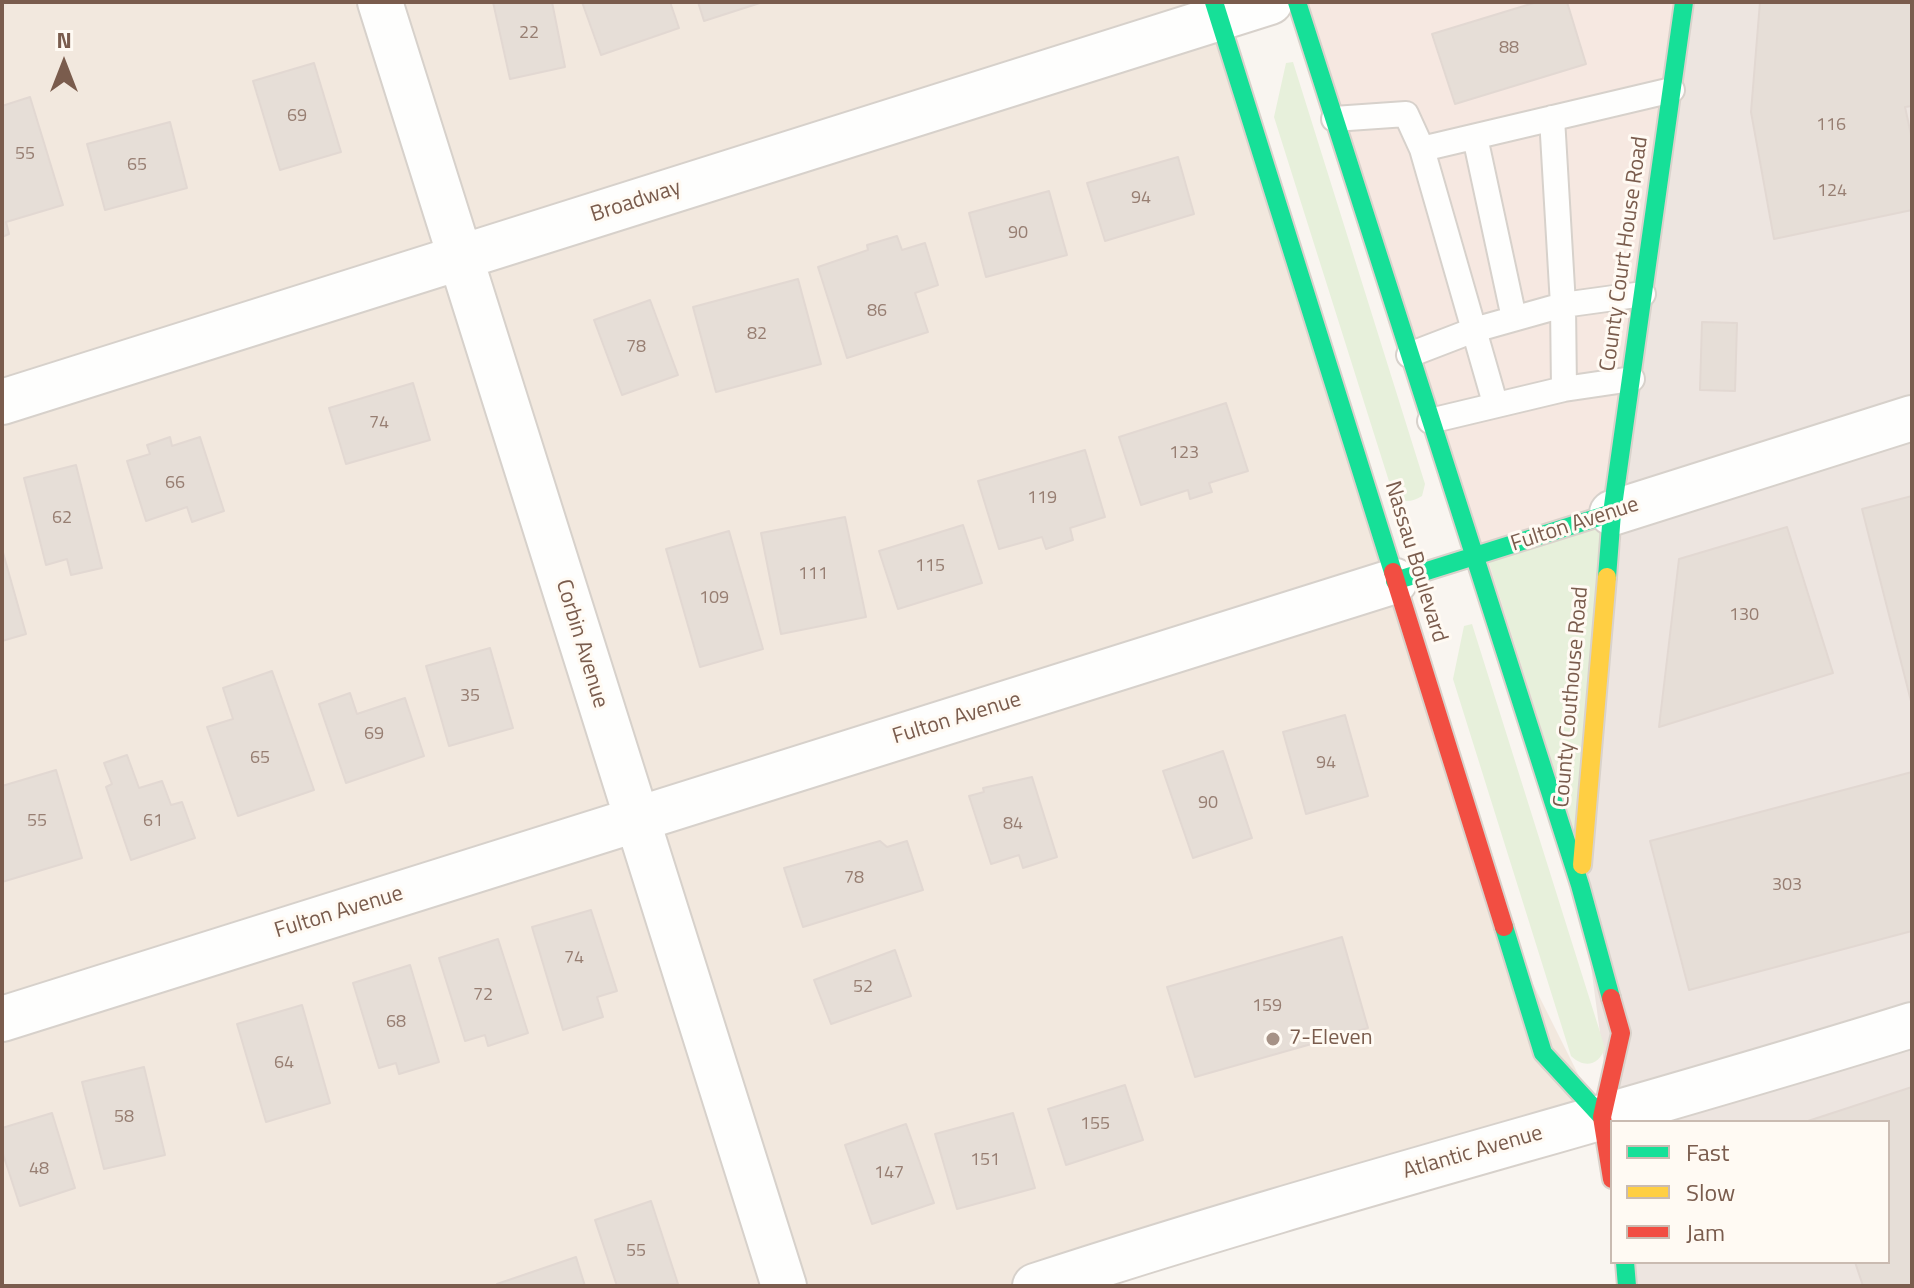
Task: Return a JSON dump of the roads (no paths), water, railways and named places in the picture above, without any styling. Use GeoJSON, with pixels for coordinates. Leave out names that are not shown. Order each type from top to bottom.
{"type":"FeatureCollection","features":[{"type":"Feature","properties":{"kind":"main road"},"geometry":{"type":"LineString","coordinates":[[1297,2],[1580,885],[1621,1033],[1602,1117],[1610,1167]]}},
{"type":"Feature","properties":{"kind":"main road","name":"County Court House Road"},"geometry":{"type":"LineString","coordinates":[[1612,513],[1684,2]]}},
{"type":"Feature","properties":{"kind":"main road","name":"Nassau Boulevard"},"geometry":{"type":"LineString","coordinates":[[1217,10],[1543,1053],[1602,1117]]}},
{"type":"Feature","properties":{"kind":"main road","name":"Fulton Avenue"},"geometry":{"type":"LineString","coordinates":[[1395,581],[1612,513]]}},
{"type":"Feature","properties":{"kind":"main road","name":"County Couthouse Road"},"geometry":{"type":"LineString","coordinates":[[1580,885],[1612,513]]}},
{"type":"Feature","properties":{"kind":"main road"},"geometry":{"type":"LineString","coordinates":[[1625,1264],[1627,1286]]}},
{"type":"Feature","properties":{"kind":"street","name":"Corbin Avenue"},"geometry":{"type":"LineString","coordinates":[[380,2],[784,1286]]}},
{"type":"Feature","properties":{"kind":"street","name":"Broadway"},"geometry":{"type":"LineString","coordinates":[[2,402],[461,257],[1217,10],[1270,2]]}},
{"type":"Feature","properties":{"kind":"street","name":"Fulton Avenue"},"geometry":{"type":"LineString","coordinates":[[1612,513],[1912,418]]}},
{"type":"Feature","properties":{"kind":"street","name":"Fulton Avenue"},"geometry":{"type":"LineString","coordinates":[[2,1019],[1395,581]]}},
{"type":"Feature","properties":{"kind":"street","name":"Atlantic Avenue"},"geometry":{"type":"LineString","coordinates":[[1035,1286],[1078,1279],[1433,1163],[1721,1085],[1912,1025]]}},
{"type":"Feature","properties":{"kind":"lane"},"geometry":{"type":"LineString","coordinates":[[1422,149],[1672,90]]}},
{"type":"Feature","properties":{"kind":"lane"},"geometry":{"type":"LineString","coordinates":[[1334,119],[1406,114],[1422,149],[1495,403]]}},
{"type":"Feature","properties":{"kind":"lane"},"geometry":{"type":"LineString","coordinates":[[1552,118],[1563,305],[1564,389]]}},
{"type":"Feature","properties":{"kind":"lane"},"geometry":{"type":"LineString","coordinates":[[1475,137],[1514,318]]}},
{"type":"Feature","properties":{"kind":"lane"},"geometry":{"type":"LineString","coordinates":[[1409,355],[1474,330],[1563,305],[1643,294]]}},
{"type":"Feature","properties":{"kind":"lane"},"geometry":{"type":"LineString","coordinates":[[1430,421],[1495,403],[1632,379]]}},
{"type":"Feature","properties":{"kind":"place","name":"7-Eleven"},"geometry":{"type":"Point","coordinates":[1273,1039]}}]}
